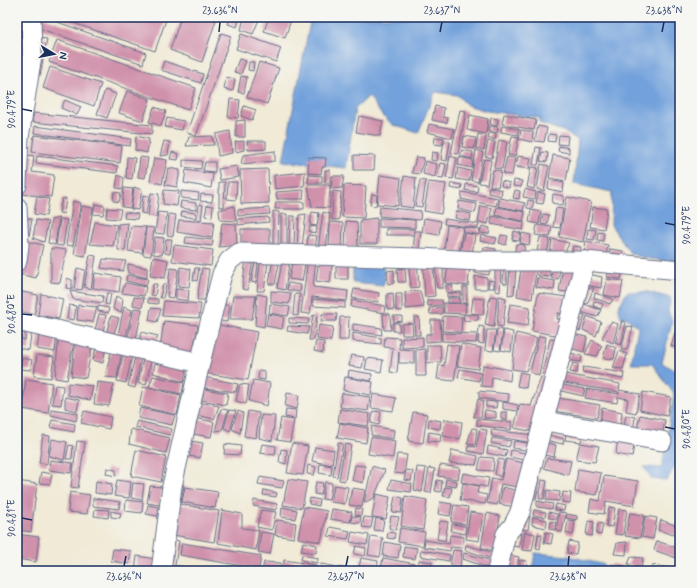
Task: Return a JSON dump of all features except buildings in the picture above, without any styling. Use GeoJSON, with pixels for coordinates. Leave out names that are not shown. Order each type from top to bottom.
{"type":"FeatureCollection","features":[{"type":"Feature","properties":{"kind":"street"},"geometry":{"type":"LineString","coordinates":[[17,185],[19,138],[32,55],[31,17]]}},
{"type":"Feature","properties":{"kind":"street"},"geometry":{"type":"LineString","coordinates":[[17,207],[19,245],[17,261]]}},
{"type":"Feature","properties":{"kind":"street"},"geometry":{"type":"LineString","coordinates":[[161,571],[172,486],[200,363],[222,274],[230,261],[239,253],[479,261],[585,262],[680,270]]}},
{"type":"Feature","properties":{"kind":"street"},"geometry":{"type":"LineString","coordinates":[[497,571],[506,534],[513,526],[520,512],[545,421],[585,262]]}},
{"type":"Feature","properties":{"kind":"street"},"geometry":{"type":"LineString","coordinates":[[17,321],[200,363]]}},
{"type":"Feature","properties":{"kind":"street"},"geometry":{"type":"LineString","coordinates":[[545,421],[662,441]]}},
{"type":"Feature","properties":{"kind":"water"},"geometry":{"type":"Polygon","coordinates":[[[311,17],[680,17],[680,263],[644,258],[630,253],[611,225],[612,192],[574,184],[578,140],[563,131],[539,123],[540,118],[487,111],[467,105],[457,95],[435,92],[418,133],[393,125],[381,114],[369,96],[355,109],[346,168],[283,161],[311,17]]]}},
{"type":"Feature","properties":{"kind":"water"},"geometry":{"type":"Polygon","coordinates":[[[353,257],[382,258],[385,280],[383,286],[353,283],[353,257]]]}},
{"type":"Feature","properties":{"kind":"water"},"geometry":{"type":"Polygon","coordinates":[[[627,292],[648,292],[671,298],[668,311],[672,321],[662,363],[680,373],[680,439],[676,464],[667,480],[652,479],[644,467],[662,468],[674,394],[652,364],[631,364],[638,327],[624,316],[622,319],[618,308],[627,292]]]}},
{"type":"Feature","properties":{"kind":"water"},"geometry":{"type":"Polygon","coordinates":[[[535,553],[568,556],[605,565],[604,571],[532,571],[535,553]]]}}]}
